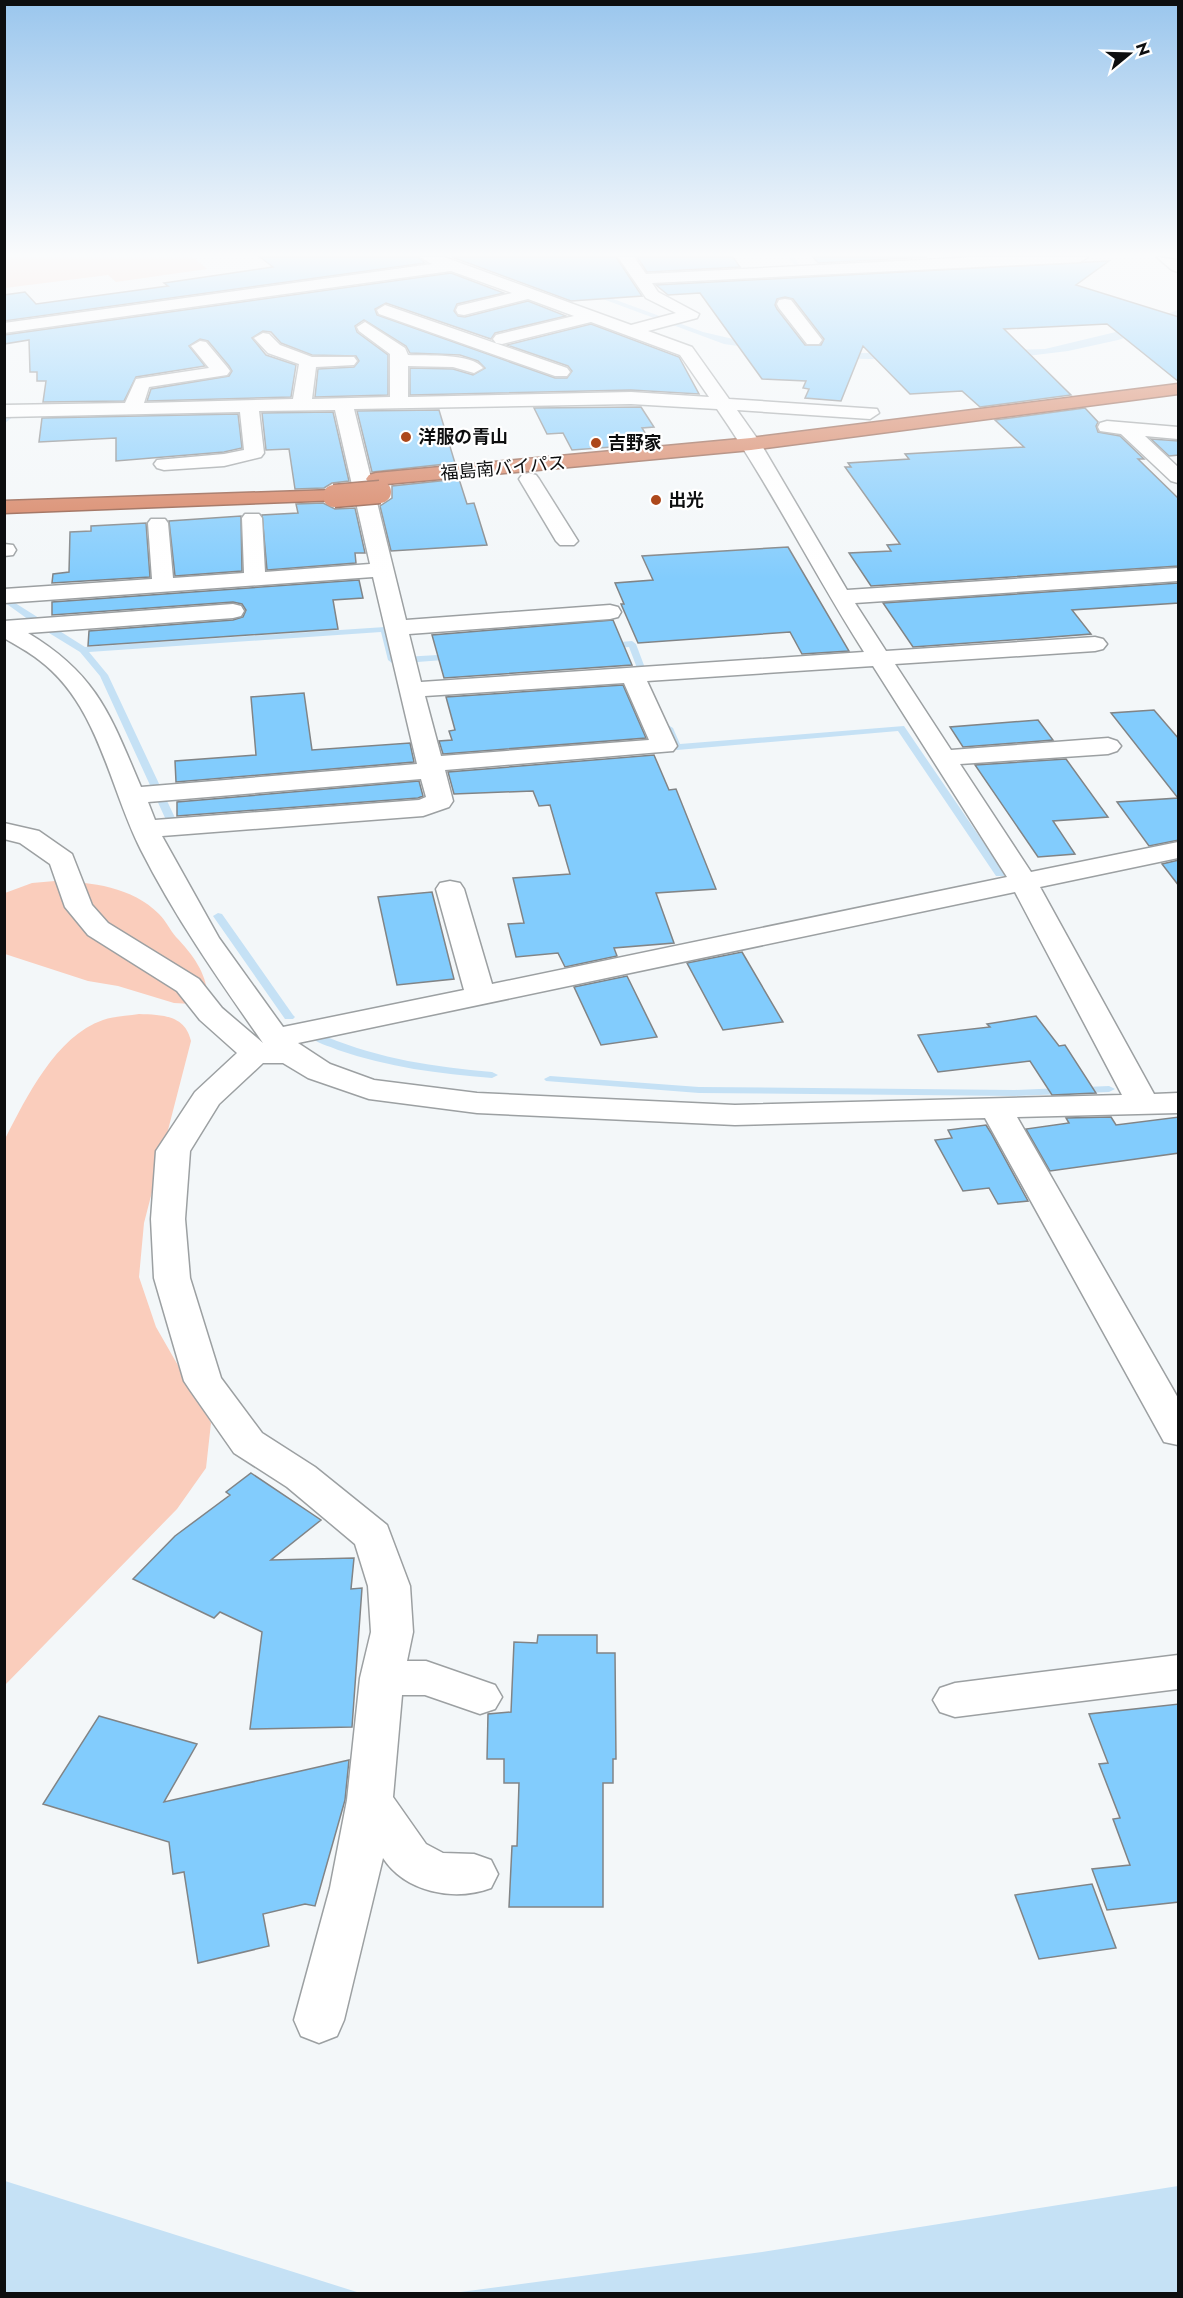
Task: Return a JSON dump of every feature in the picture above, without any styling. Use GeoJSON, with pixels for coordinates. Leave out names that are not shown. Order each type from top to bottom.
{"type":"FeatureCollection","features":[{"type":"Feature","properties":{"kind":"highway","name":"福島南バイパス"},"geometry":{"type":"LineString","coordinates":[[4,507],[529,479],[753,450],[1179,389]]}},
{"type":"Feature","properties":{"kind":"highway","name":"福島南バイパス"},"geometry":{"type":"LineString","coordinates":[[378,486],[753,450],[1179,405]]}},
{"type":"Feature","properties":{"kind":"highway","name":"福島南バイパス"},"geometry":{"type":"LineString","coordinates":[[4,494],[334,489]]}},
{"type":"Feature","properties":{"kind":"street"},"geometry":{"type":"LineString","coordinates":[[133,406],[142,383],[221,371],[215,364]]}},
{"type":"Feature","properties":{"kind":"street"},"geometry":{"type":"LineString","coordinates":[[302,404],[303,364]]}},
{"type":"Feature","properties":{"kind":"street"},"geometry":{"type":"LineString","coordinates":[[302,374],[337,364]]}},
{"type":"Feature","properties":{"kind":"street"},"geometry":{"type":"LineString","coordinates":[[399,364],[399,402]]}},
{"type":"Feature","properties":{"kind":"street"},"geometry":{"type":"LineString","coordinates":[[462,364],[474,368]]}},
{"type":"Feature","properties":{"kind":"street"},"geometry":{"type":"LineString","coordinates":[[539,364],[561,372]]}},
{"type":"Feature","properties":{"kind":"street"},"geometry":{"type":"LineString","coordinates":[[695,364],[753,450],[840,597],[1024,883],[1143,1104]]}},
{"type":"Feature","properties":{"kind":"street"},"geometry":{"type":"LineString","coordinates":[[5,407],[343,404],[631,398],[870,413]]}},
{"type":"Feature","properties":{"kind":"street"},"geometry":{"type":"LineString","coordinates":[[146,829],[423,808],[440,801],[411,690],[343,404]]}},
{"type":"Feature","properties":{"kind":"street"},"geometry":{"type":"LineString","coordinates":[[164,464],[224,460],[254,453],[249,405]]}},
{"type":"Feature","properties":{"kind":"street"},"geometry":{"type":"LineString","coordinates":[[1107,427],[1179,433]]}},
{"type":"Feature","properties":{"kind":"street"},"geometry":{"type":"LineString","coordinates":[[1128,429],[1179,477]]}},
{"type":"Feature","properties":{"kind":"street"},"geometry":{"type":"LineString","coordinates":[[529,479],[567,541]]}},
{"type":"Feature","properties":{"kind":"street"},"geometry":{"type":"LineString","coordinates":[[252,518],[255,579]]}},
{"type":"Feature","properties":{"kind":"street"},"geometry":{"type":"LineString","coordinates":[[158,523],[163,585]]}},
{"type":"Feature","properties":{"kind":"street"},"geometry":{"type":"LineString","coordinates":[[4,596],[382,570]]}},
{"type":"Feature","properties":{"kind":"street"},"geometry":{"type":"LineString","coordinates":[[840,597],[1179,574]]}},
{"type":"Feature","properties":{"kind":"street"},"geometry":{"type":"LineString","coordinates":[[6,629],[233,611]]}},
{"type":"Feature","properties":{"kind":"street"},"geometry":{"type":"LineString","coordinates":[[396,628],[610,612]]}},
{"type":"Feature","properties":{"kind":"street"},"geometry":{"type":"LineString","coordinates":[[6,629],[48,655],[69,675],[95,710],[154,849],[205,939],[275,1049]]}},
{"type":"Feature","properties":{"kind":"street"},"geometry":{"type":"LineString","coordinates":[[411,690],[1095,644]]}},
{"type":"Feature","properties":{"kind":"street"},"geometry":{"type":"LineString","coordinates":[[132,796],[664,746],[632,675]]}},
{"type":"Feature","properties":{"kind":"street"},"geometry":{"type":"LineString","coordinates":[[944,758],[1108,746]]}},
{"type":"Feature","properties":{"kind":"street"},"geometry":{"type":"LineString","coordinates":[[4,831],[29,837],[62,860],[79,907],[98,929],[188,985],[211,1014],[319,1071],[369,1089],[477,1103],[735,1114],[996,1109],[1179,1102]]}},
{"type":"Feature","properties":{"kind":"street"},"geometry":{"type":"LineString","coordinates":[[319,2020],[354,1888],[369,1800],[382,1678],[392,1632],[389,1586],[373,1536],[301,1477],[248,1443],[203,1381],[172,1278],[168,1219],[173,1151],[206,1099],[235,1069],[275,1049],[480,995],[1179,850]]}},
{"type":"Feature","properties":{"kind":"street"},"geometry":{"type":"LineString","coordinates":[[450,889],[480,995]]}},
{"type":"Feature","properties":{"kind":"street"},"geometry":{"type":"LineString","coordinates":[[996,1109],[1179,1432]]}},
{"type":"Feature","properties":{"kind":"street"},"geometry":{"type":"LineString","coordinates":[[955,1700],[1179,1672]]}},
{"type":"Feature","properties":{"kind":"street"},"geometry":{"type":"LineString","coordinates":[[382,1678],[426,1678],[480,1697]]}},
{"type":"Feature","properties":{"kind":"street"},"geometry":{"type":"LineString","coordinates":[[369,1800],[409,1858],[438,1873],[474,1874]]}},
{"type":"Feature","properties":{"kind":"shaded area"},"geometry":{"type":"Polygon","coordinates":[[[55,881],[111,888],[148,905],[161,917],[193,957],[205,980],[208,997],[192,1004],[174,1003],[118,986],[88,981],[5,954],[5,893],[32,883],[55,881]]]}},
{"type":"Feature","properties":{"kind":"shaded area"},"geometry":{"type":"Polygon","coordinates":[[[139,1014],[164,1016],[178,1021],[188,1032],[191,1041],[144,1223],[139,1277],[156,1327],[211,1423],[206,1468],[177,1509],[5,1685],[5,1139],[44,1070],[71,1040],[86,1028],[103,1020],[139,1014]]]}},
{"type":"Feature","properties":{"kind":"water"},"geometry":{"type":"Polygon","coordinates":[[[5,2181],[360,2293],[5,2293],[5,2181]]]}},
{"type":"Feature","properties":{"kind":"water"},"geometry":{"type":"Polygon","coordinates":[[[1178,2186],[1178,2293],[453,2293],[762,2252],[1178,2186]]]}},
{"type":"Feature","properties":{"kind":"building"},"geometry":{"type":"Polygon","coordinates":[[[30,364],[205,366],[136,377],[124,401],[43,402],[46,381],[37,381],[37,372],[30,372],[30,364]]]}},
{"type":"Feature","properties":{"kind":"building"},"geometry":{"type":"Polygon","coordinates":[[[228,364],[296,365],[291,397],[147,401],[151,389],[229,376],[232,371],[228,364]]]}},
{"type":"Feature","properties":{"kind":"building"},"geometry":{"type":"Polygon","coordinates":[[[356,364],[388,364],[388,395],[315,397],[318,369],[354,367],[356,364]]]}},
{"type":"Feature","properties":{"kind":"building"},"geometry":{"type":"Polygon","coordinates":[[[481,364],[516,364],[555,378],[567,378],[572,371],[563,364],[683,364],[699,394],[631,390],[410,395],[410,368],[453,369],[473,375],[485,368],[481,364]]]}},
{"type":"Feature","properties":{"kind":"building"},"geometry":{"type":"Polygon","coordinates":[[[751,364],[856,364],[841,401],[805,398],[809,389],[803,388],[806,381],[762,379],[751,364]]]}},
{"type":"Feature","properties":{"kind":"building"},"geometry":{"type":"Polygon","coordinates":[[[881,364],[1040,364],[1071,395],[980,407],[962,391],[910,394],[881,364]]]}},
{"type":"Feature","properties":{"kind":"building"},"geometry":{"type":"Polygon","coordinates":[[[1157,364],[1179,364],[1179,382],[1157,364]]]}},
{"type":"Feature","properties":{"kind":"building"},"geometry":{"type":"Polygon","coordinates":[[[641,407],[654,427],[642,428],[652,444],[572,450],[563,433],[547,434],[534,408],[641,407]]]}},
{"type":"Feature","properties":{"kind":"building"},"geometry":{"type":"Polygon","coordinates":[[[1085,408],[1098,422],[1096,426],[1098,432],[1120,436],[1144,459],[1138,459],[1179,499],[1179,566],[871,586],[849,553],[891,551],[887,545],[900,544],[845,467],[851,467],[848,463],[909,459],[905,454],[1024,447],[995,420],[1085,408]]]}},
{"type":"Feature","properties":{"kind":"building","name":"洋服の青山"},"geometry":{"type":"Polygon","coordinates":[[[439,410],[455,463],[372,472],[357,411],[439,410]]]}},
{"type":"Feature","properties":{"kind":"building"},"geometry":{"type":"Polygon","coordinates":[[[333,412],[349,481],[332,483],[324,488],[295,489],[289,449],[266,450],[262,413],[333,412]]]}},
{"type":"Feature","properties":{"kind":"building"},"geometry":{"type":"Polygon","coordinates":[[[238,414],[242,448],[224,452],[116,461],[116,438],[39,442],[42,418],[238,414]]]}},
{"type":"Feature","properties":{"kind":"building"},"geometry":{"type":"Polygon","coordinates":[[[1151,439],[1179,441],[1179,455],[1169,456],[1151,439]]]}},
{"type":"Feature","properties":{"kind":"building"},"geometry":{"type":"Polygon","coordinates":[[[459,479],[467,504],[474,503],[487,545],[391,551],[380,506],[392,498],[392,486],[459,479]]]}},
{"type":"Feature","properties":{"kind":"building"},"geometry":{"type":"Polygon","coordinates":[[[323,503],[335,509],[355,508],[365,553],[355,553],[356,563],[267,570],[262,515],[298,513],[296,504],[323,503]]]}},
{"type":"Feature","properties":{"kind":"building"},"geometry":{"type":"Polygon","coordinates":[[[241,516],[242,571],[175,576],[169,521],[241,516]]]}},
{"type":"Feature","properties":{"kind":"building"},"geometry":{"type":"Polygon","coordinates":[[[146,523],[150,577],[52,583],[53,574],[69,572],[70,532],[91,531],[91,526],[146,523]]]}},
{"type":"Feature","properties":{"kind":"building"},"geometry":{"type":"Polygon","coordinates":[[[788,547],[849,651],[802,654],[790,632],[638,643],[621,604],[624,604],[615,583],[653,580],[642,556],[788,547]]]}},
{"type":"Feature","properties":{"kind":"building"},"geometry":{"type":"Polygon","coordinates":[[[359,580],[363,598],[333,600],[338,629],[88,646],[89,631],[233,620],[243,617],[246,610],[242,604],[233,602],[52,615],[52,602],[359,580]]]}},
{"type":"Feature","properties":{"kind":"building"},"geometry":{"type":"Polygon","coordinates":[[[1179,583],[1179,603],[1072,610],[1091,634],[913,647],[883,603],[1179,583]]]}},
{"type":"Feature","properties":{"kind":"building"},"geometry":{"type":"Polygon","coordinates":[[[613,620],[632,665],[444,678],[432,635],[613,620]]]}},
{"type":"Feature","properties":{"kind":"building"},"geometry":{"type":"Polygon","coordinates":[[[623,685],[646,738],[443,754],[439,741],[452,740],[449,731],[455,730],[446,697],[623,685]]]}},
{"type":"Feature","properties":{"kind":"building"},"geometry":{"type":"Polygon","coordinates":[[[304,693],[312,750],[410,743],[414,762],[176,782],[175,761],[256,755],[251,697],[304,693]]]}},
{"type":"Feature","properties":{"kind":"building"},"geometry":{"type":"Polygon","coordinates":[[[1154,710],[1179,739],[1179,840],[1149,846],[1117,802],[1178,798],[1111,713],[1154,710]]]}},
{"type":"Feature","properties":{"kind":"building"},"geometry":{"type":"Polygon","coordinates":[[[1038,720],[1053,740],[963,747],[950,727],[1038,720]]]}},
{"type":"Feature","properties":{"kind":"building"},"geometry":{"type":"Polygon","coordinates":[[[654,755],[669,790],[676,789],[716,889],[656,893],[674,943],[614,948],[617,956],[565,967],[558,953],[516,957],[508,924],[524,923],[513,878],[570,874],[550,805],[539,806],[533,791],[454,794],[448,772],[654,755]]]}},
{"type":"Feature","properties":{"kind":"building"},"geometry":{"type":"Polygon","coordinates":[[[1066,759],[1108,817],[1053,821],[1075,854],[1038,857],[975,765],[1066,759]]]}},
{"type":"Feature","properties":{"kind":"building"},"geometry":{"type":"Polygon","coordinates":[[[419,781],[423,796],[418,798],[177,816],[177,802],[419,781]]]}},
{"type":"Feature","properties":{"kind":"building"},"geometry":{"type":"Polygon","coordinates":[[[1179,860],[1179,886],[1162,864],[1179,860]]]}},
{"type":"Feature","properties":{"kind":"building"},"geometry":{"type":"Polygon","coordinates":[[[432,892],[454,979],[397,985],[378,897],[432,892]]]}},
{"type":"Feature","properties":{"kind":"building"},"geometry":{"type":"Polygon","coordinates":[[[742,952],[783,1022],[723,1030],[687,963],[742,952]]]}},
{"type":"Feature","properties":{"kind":"building"},"geometry":{"type":"Polygon","coordinates":[[[627,976],[657,1037],[601,1045],[574,987],[627,976]]]}},
{"type":"Feature","properties":{"kind":"building"},"geometry":{"type":"Polygon","coordinates":[[[1036,1016],[1059,1046],[1065,1045],[1096,1093],[1052,1095],[1030,1061],[938,1072],[918,1035],[990,1027],[987,1024],[1036,1016]]]}},
{"type":"Feature","properties":{"kind":"building"},"geometry":{"type":"Polygon","coordinates":[[[1111,1117],[1116,1125],[1179,1117],[1179,1153],[1050,1171],[1026,1129],[1069,1123],[1066,1118],[1111,1117]]]}},
{"type":"Feature","properties":{"kind":"building"},"geometry":{"type":"Polygon","coordinates":[[[986,1125],[1028,1201],[998,1204],[989,1188],[963,1191],[935,1140],[952,1138],[948,1130],[986,1125]]]}},
{"type":"Feature","properties":{"kind":"building"},"geometry":{"type":"Polygon","coordinates":[[[251,1473],[321,1520],[271,1560],[354,1558],[351,1589],[362,1588],[352,1727],[250,1729],[262,1632],[220,1612],[214,1618],[133,1579],[175,1536],[230,1495],[226,1492],[251,1473]]]}},
{"type":"Feature","properties":{"kind":"building"},"geometry":{"type":"Polygon","coordinates":[[[538,1635],[597,1635],[597,1653],[615,1653],[616,1759],[613,1759],[613,1783],[603,1783],[603,1907],[509,1907],[512,1846],[517,1846],[519,1783],[504,1783],[504,1759],[487,1759],[488,1714],[511,1712],[514,1642],[537,1643],[538,1635]]]}},
{"type":"Feature","properties":{"kind":"building"},"geometry":{"type":"Polygon","coordinates":[[[1179,1704],[1179,1902],[1107,1910],[1092,1869],[1130,1865],[1113,1819],[1120,1818],[1099,1764],[1108,1763],[1089,1714],[1179,1704]]]}},
{"type":"Feature","properties":{"kind":"building"},"geometry":{"type":"Polygon","coordinates":[[[99,1716],[197,1744],[164,1802],[349,1760],[345,1800],[315,1906],[305,1904],[263,1914],[269,1946],[198,1963],[184,1872],[173,1874],[169,1842],[43,1804],[99,1716]]]}},
{"type":"Feature","properties":{"kind":"building"},"geometry":{"type":"Polygon","coordinates":[[[1092,1884],[1116,1948],[1039,1959],[1015,1895],[1092,1884]]]}},
{"type":"Feature","properties":{"kind":"waterway"},"geometry":{"type":"LineString","coordinates":[[4,422],[17,411]]}},
{"type":"Feature","properties":{"kind":"waterway"},"geometry":{"type":"LineString","coordinates":[[4,598],[83,650]]}},
{"type":"Feature","properties":{"kind":"waterway"},"geometry":{"type":"LineString","coordinates":[[83,650],[385,629],[392,660]]}},
{"type":"Feature","properties":{"kind":"waterway"},"geometry":{"type":"LineString","coordinates":[[609,646],[632,644],[641,668]]}},
{"type":"Feature","properties":{"kind":"waterway"},"geometry":{"type":"LineString","coordinates":[[83,650],[104,675],[171,820]]}},
{"type":"Feature","properties":{"kind":"waterway"},"geometry":{"type":"LineString","coordinates":[[404,660],[454,657]]}},
{"type":"Feature","properties":{"kind":"waterway"},"geometry":{"type":"LineString","coordinates":[[668,728],[677,747],[901,728],[1000,874]]}},
{"type":"Feature","properties":{"kind":"waterway"},"geometry":{"type":"LineString","coordinates":[[218,916],[289,1017]]}},
{"type":"Feature","properties":{"kind":"waterway"},"geometry":{"type":"LineString","coordinates":[[325,1034],[315,1036],[380,1059],[424,1068],[492,1075]]}},
{"type":"Feature","properties":{"kind":"waterway"},"geometry":{"type":"LineString","coordinates":[[550,1079],[699,1090],[1015,1093],[1109,1089]]}},
{"type":"Feature","properties":{"kind":"place","name":"洋服の青山"},"geometry":{"type":"Point","coordinates":[406,437]}},
{"type":"Feature","properties":{"kind":"place","name":"吉野家"},"geometry":{"type":"Point","coordinates":[596,443]}},
{"type":"Feature","properties":{"kind":"place","name":"出光"},"geometry":{"type":"Point","coordinates":[656,500]}}]}
